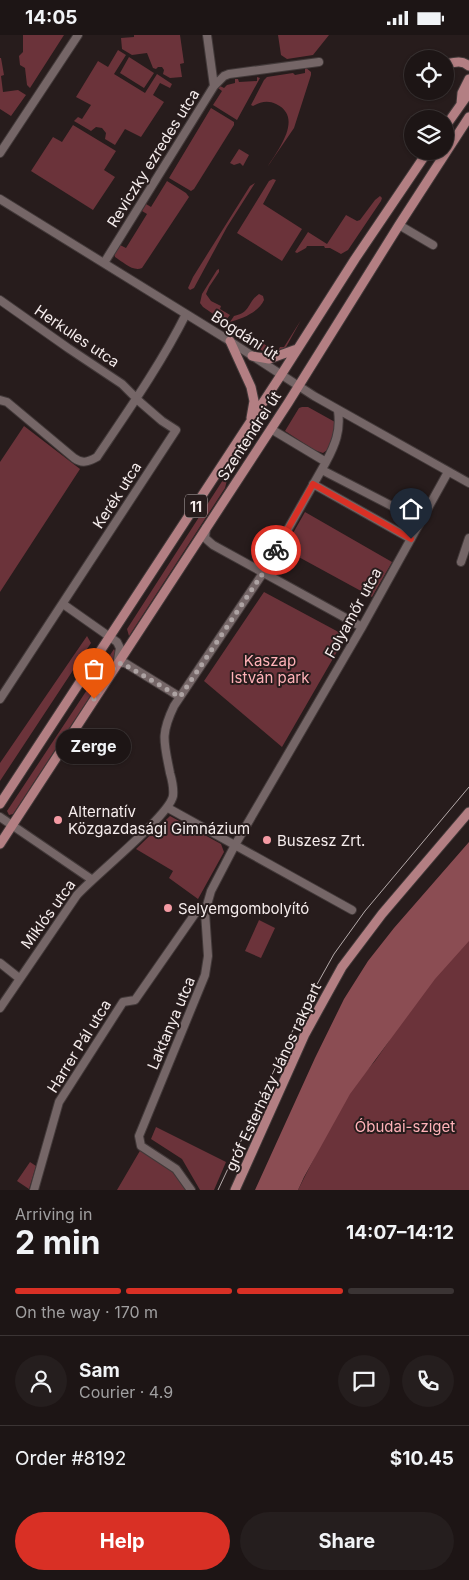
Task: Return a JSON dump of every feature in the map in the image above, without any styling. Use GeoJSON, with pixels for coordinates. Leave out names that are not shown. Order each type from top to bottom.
{"type":"FeatureCollection","features":[{"type":"Feature","properties":{"kind":"main road"},"geometry":{"type":"LineString","coordinates":[[454,63],[464,63],[469,66]]}},
{"type":"Feature","properties":{"kind":"main road"},"geometry":{"type":"LineString","coordinates":[[461,105],[462,93],[469,79]]}},
{"type":"Feature","properties":{"kind":"main road"},"geometry":{"type":"LineString","coordinates":[[454,115],[469,93]]}},
{"type":"Feature","properties":{"kind":"main road","name":"Szentendrei út"},"geometry":{"type":"LineString","coordinates":[[0,844],[298,387],[469,117]]}},
{"type":"Feature","properties":{"kind":"main road","name":"Szentendrei út"},"geometry":{"type":"LineString","coordinates":[[0,805],[251,422],[354,259],[422,160]]}},
{"type":"Feature","properties":{"kind":"main road"},"geometry":{"type":"LineString","coordinates":[[230,341],[253,393],[251,422]]}},
{"type":"Feature","properties":{"kind":"main road"},"geometry":{"type":"LineString","coordinates":[[252,355],[269,359],[298,349]]}},
{"type":"Feature","properties":{"kind":"main road","name":"gróf Esterházy János rakpart"},"geometry":{"type":"LineString","coordinates":[[235,1190],[306,1034],[342,967],[382,914],[469,812]]}},
{"type":"Feature","properties":{"kind":"street"},"geometry":{"type":"LineString","coordinates":[[0,153],[78,35]]}},
{"type":"Feature","properties":{"kind":"street","name":"Reviczky ezredes utca"},"geometry":{"type":"LineString","coordinates":[[104,263],[214,87],[207,35]]}},
{"type":"Feature","properties":{"kind":"street"},"geometry":{"type":"LineString","coordinates":[[214,87],[224,76],[230,74],[319,63]]}},
{"type":"Feature","properties":{"kind":"street","name":"Bogdáni út"},"geometry":{"type":"LineString","coordinates":[[0,193],[8,204]]}},
{"type":"Feature","properties":{"kind":"street","name":"Bogdáni út"},"geometry":{"type":"LineString","coordinates":[[0,199],[230,341],[298,387],[469,483]]}},
{"type":"Feature","properties":{"kind":"street"},"geometry":{"type":"LineString","coordinates":[[399,225],[433,245]]}},
{"type":"Feature","properties":{"kind":"street","name":"Herkules utca"},"geometry":{"type":"LineString","coordinates":[[0,299],[58,341],[122,383],[136,399]]}},
{"type":"Feature","properties":{"kind":"street"},"geometry":{"type":"LineString","coordinates":[[0,399],[80,462],[89,462],[96,457],[136,399],[186,314]]}},
{"type":"Feature","properties":{"kind":"street","name":"Kerék utca"},"geometry":{"type":"LineString","coordinates":[[0,699],[176,430],[136,399]]}},
{"type":"Feature","properties":{"kind":"street"},"geometry":{"type":"LineString","coordinates":[[338,411],[336,445],[263,573],[180,697],[164,729],[164,739],[173,793],[168,808],[352,910]]}},
{"type":"Feature","properties":{"kind":"street"},"geometry":{"type":"LineString","coordinates":[[270,429],[324,466],[421,521]]}},
{"type":"Feature","properties":{"kind":"street","name":"Folyamőr utca"},"geometry":{"type":"LineString","coordinates":[[236,845],[362,627],[448,471]]}},
{"type":"Feature","properties":{"kind":"street"},"geometry":{"type":"LineString","coordinates":[[313,484],[411,539]]}},
{"type":"Feature","properties":{"kind":"street"},"geometry":{"type":"LineString","coordinates":[[206,527],[205,538],[228,553],[362,627]]}},
{"type":"Feature","properties":{"kind":"street"},"geometry":{"type":"LineString","coordinates":[[461,562],[469,538]]}},
{"type":"Feature","properties":{"kind":"street"},"geometry":{"type":"LineString","coordinates":[[63,605],[117,641],[120,648],[120,657],[116,665]]}},
{"type":"Feature","properties":{"kind":"street"},"geometry":{"type":"LineString","coordinates":[[116,665],[125,663],[180,697]]}},
{"type":"Feature","properties":{"kind":"street","name":"Miklós utca"},"geometry":{"type":"LineString","coordinates":[[0,1008],[77,895],[91,879],[168,808]]}},
{"type":"Feature","properties":{"kind":"street"},"geometry":{"type":"LineString","coordinates":[[0,817],[91,879]]}},
{"type":"Feature","properties":{"kind":"street","name":"Laktanya utca"},"geometry":{"type":"LineString","coordinates":[[191,1190],[176,1169],[141,1146],[140,1136],[205,975],[208,956],[205,927],[207,901],[236,845]]}},
{"type":"Feature","properties":{"kind":"street","name":"Harrer Pál utca"},"geometry":{"type":"LineString","coordinates":[[34,1190],[59,1102],[123,1001],[135,1000],[199,908]]}},
{"type":"Feature","properties":{"kind":"street"},"geometry":{"type":"LineString","coordinates":[[0,963],[19,978]]}},
{"type":"Feature","properties":{"kind":"green space"},"geometry":{"type":"Polygon","coordinates":[[[23,35],[64,35],[30,88],[27,85],[25,68],[20,65],[19,56],[23,52],[23,35]]]}},
{"type":"Feature","properties":{"kind":"green space"},"geometry":{"type":"Polygon","coordinates":[[[134,35],[180,35],[184,63],[180,64],[182,77],[170,78],[163,74],[164,70],[162,67],[153,68],[147,53],[132,55],[122,49],[121,38],[134,37],[134,35]]]}},
{"type":"Feature","properties":{"kind":"green space"},"geometry":{"type":"Polygon","coordinates":[[[278,35],[329,35],[313,55],[287,59],[281,55],[278,35]]]}},
{"type":"Feature","properties":{"kind":"green space"},"geometry":{"type":"Polygon","coordinates":[[[118,50],[126,55],[114,74],[145,93],[157,74],[172,84],[170,88],[160,83],[153,95],[164,102],[141,137],[125,129],[115,145],[105,139],[106,133],[102,128],[96,127],[91,131],[74,121],[78,117],[82,119],[91,105],[76,97],[98,61],[108,67],[118,50]]]}},
{"type":"Feature","properties":{"kind":"green space"},"geometry":{"type":"Polygon","coordinates":[[[129,57],[154,73],[144,88],[120,73],[129,57]]]}},
{"type":"Feature","properties":{"kind":"green space"},"geometry":{"type":"Polygon","coordinates":[[[0,58],[4,75],[1,76],[3,92],[18,90],[26,95],[11,116],[0,109],[0,58]]]}},
{"type":"Feature","properties":{"kind":"green space"},"geometry":{"type":"Polygon","coordinates":[[[305,67],[311,72],[311,75],[294,128],[268,166],[286,134],[288,117],[284,110],[270,102],[251,105],[267,77],[305,73],[305,67]]]}},
{"type":"Feature","properties":{"kind":"green space"},"geometry":{"type":"Polygon","coordinates":[[[257,77],[260,78],[237,120],[213,105],[222,91],[218,88],[220,86],[224,88],[235,83],[235,79],[238,79],[239,82],[257,81],[257,77]]]}},
{"type":"Feature","properties":{"kind":"green space"},"geometry":{"type":"Polygon","coordinates":[[[211,108],[234,122],[234,125],[191,191],[169,178],[211,108]]]}},
{"type":"Feature","properties":{"kind":"green space"},"geometry":{"type":"Polygon","coordinates":[[[73,125],[116,151],[104,170],[115,177],[93,210],[31,171],[53,137],[62,142],[73,125]]]}},
{"type":"Feature","properties":{"kind":"green space"},"geometry":{"type":"Polygon","coordinates":[[[239,149],[249,155],[243,166],[240,163],[234,165],[230,163],[239,149]]]}},
{"type":"Feature","properties":{"kind":"green space"},"geometry":{"type":"Polygon","coordinates":[[[276,180],[263,204],[302,229],[282,261],[237,233],[269,181],[276,180]]]}},
{"type":"Feature","properties":{"kind":"green space"},"geometry":{"type":"Polygon","coordinates":[[[167,181],[189,197],[142,268],[132,268],[115,257],[114,253],[120,245],[126,248],[147,214],[142,211],[146,204],[151,207],[167,181]]]}},
{"type":"Feature","properties":{"kind":"green space"},"geometry":{"type":"Polygon","coordinates":[[[255,183],[227,227],[194,288],[190,290],[188,288],[193,277],[250,186],[255,183]]]}},
{"type":"Feature","properties":{"kind":"green space"},"geometry":{"type":"Polygon","coordinates":[[[380,196],[382,198],[381,201],[348,250],[341,254],[324,246],[307,246],[297,253],[295,252],[308,232],[327,244],[346,215],[357,221],[360,220],[380,196]]]}},
{"type":"Feature","properties":{"kind":"green space"},"geometry":{"type":"Polygon","coordinates":[[[219,269],[206,294],[211,301],[221,306],[220,309],[230,315],[226,320],[222,320],[200,303],[202,294],[219,269]]]}},
{"type":"Feature","properties":{"kind":"green space"},"geometry":{"type":"Polygon","coordinates":[[[259,294],[263,296],[264,300],[258,308],[245,317],[230,322],[234,316],[246,310],[252,300],[259,294]]]}},
{"type":"Feature","properties":{"kind":"green space"},"geometry":{"type":"Polygon","coordinates":[[[301,320],[285,349],[269,355],[238,335],[242,330],[275,351],[278,351],[280,347],[284,347],[301,320]]]}},
{"type":"Feature","properties":{"kind":"green space"},"geometry":{"type":"Polygon","coordinates":[[[308,407],[335,422],[334,440],[323,453],[314,450],[285,431],[299,408],[308,407]]]}},
{"type":"Feature","properties":{"kind":"green space"},"geometry":{"type":"Polygon","coordinates":[[[24,426],[80,469],[0,592],[0,462],[24,426]]]}},
{"type":"Feature","properties":{"kind":"green space"},"geometry":{"type":"Polygon","coordinates":[[[230,469],[225,488],[129,636],[127,629],[230,469]]]}},
{"type":"Feature","properties":{"kind":"green space"},"geometry":{"type":"Polygon","coordinates":[[[305,512],[392,562],[372,597],[284,549],[305,512]]]}},
{"type":"Feature","properties":{"kind":"green space","name":"Kaszap István park"},"geometry":{"type":"Polygon","coordinates":[[[264,592],[346,636],[282,747],[204,681],[264,592]]]}},
{"type":"Feature","properties":{"kind":"green space"},"geometry":{"type":"Polygon","coordinates":[[[87,636],[91,643],[0,781],[0,763],[87,636]]]}},
{"type":"Feature","properties":{"kind":"green space"},"geometry":{"type":"Polygon","coordinates":[[[114,649],[117,655],[13,814],[9,815],[7,811],[114,649]]]}},
{"type":"Feature","properties":{"kind":"green space"},"geometry":{"type":"Polygon","coordinates":[[[170,816],[221,844],[224,852],[198,899],[169,878],[173,871],[136,849],[170,816]]]}},
{"type":"Feature","properties":{"kind":"green space"},"geometry":{"type":"Polygon","coordinates":[[[259,920],[275,928],[261,958],[245,951],[259,920]]]}},
{"type":"Feature","properties":{"kind":"green space","name":"Óbudai-sziget"},"geometry":{"type":"Polygon","coordinates":[[[469,933],[469,1190],[298,1190],[347,1093],[375,1061],[389,1041],[391,1030],[469,933]]]}},
{"type":"Feature","properties":{"kind":"green space"},"geometry":{"type":"Polygon","coordinates":[[[156,1127],[226,1162],[214,1190],[200,1190],[182,1159],[151,1139],[156,1127]]]}},
{"type":"Feature","properties":{"kind":"green space"},"geometry":{"type":"Polygon","coordinates":[[[141,1149],[173,1171],[187,1190],[117,1190],[141,1149]]]}},
{"type":"Feature","properties":{"kind":"green space"},"geometry":{"type":"Polygon","coordinates":[[[30,1162],[36,1166],[29,1189],[17,1181],[30,1162]]]}},
{"type":"Feature","properties":{"kind":"shaded area"},"geometry":{"type":"Polygon","coordinates":[[[469,842],[469,941],[435,979],[350,1094],[298,1190],[255,1190],[344,999],[368,961],[394,928],[469,842]]]}},
{"type":"Feature","properties":{"kind":"tram line"},"geometry":{"type":"LineString","coordinates":[[218,1190],[301,1013],[334,954],[365,911],[469,787]]}},
{"type":"Feature","properties":{"kind":"way so far"},"geometry":{"type":"LineString","coordinates":[[94,699],[118,663],[125,663],[180,697],[263,573],[276,550]]}},
{"type":"Feature","properties":{"kind":"place","name":"Zerge"},"geometry":{"type":"Point","coordinates":[94,699]}},
{"type":"Feature","properties":{"kind":"place","name":"Alternatív Közgazdasági Gimnázium"},"geometry":{"type":"Point","coordinates":[58,820]}},
{"type":"Feature","properties":{"kind":"place","name":"Buszesz Zrt."},"geometry":{"type":"Point","coordinates":[267,840]}},
{"type":"Feature","properties":{"kind":"place","name":"Selyemgombolyító"},"geometry":{"type":"Point","coordinates":[168,908]}},
{"type":"Feature","properties":{"kind":"route"},"geometry":{"type":"LineString","coordinates":[[276,550],[313,484],[411,539]]}}]}
